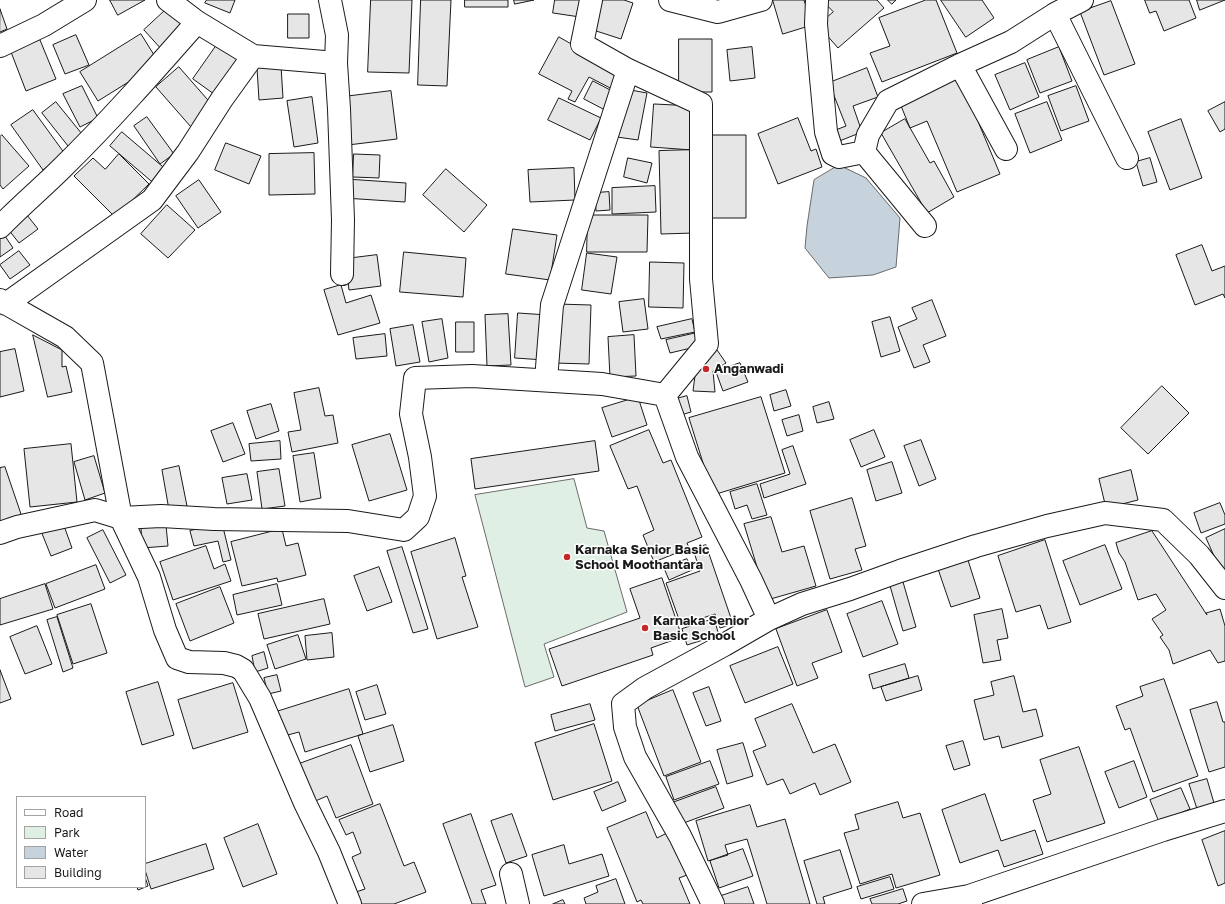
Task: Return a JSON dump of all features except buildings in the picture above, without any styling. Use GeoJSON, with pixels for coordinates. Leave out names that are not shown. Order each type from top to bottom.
{"type":"FeatureCollection","features":[{"type":"Feature","properties":{"kind":"street"},"geometry":{"type":"LineString","coordinates":[[0,46],[44,25],[84,0]]}},
{"type":"Feature","properties":{"kind":"street"},"geometry":{"type":"LineString","coordinates":[[168,0],[196,22],[253,56],[336,62]]}},
{"type":"Feature","properties":{"kind":"street"},"geometry":{"type":"LineString","coordinates":[[330,0],[337,35],[336,62],[343,212],[342,274]]}},
{"type":"Feature","properties":{"kind":"street"},"geometry":{"type":"LineString","coordinates":[[591,0],[582,44],[628,70],[701,104],[701,279],[707,344],[665,395]]}},
{"type":"Feature","properties":{"kind":"street"},"geometry":{"type":"LineString","coordinates":[[670,0],[718,12],[760,0]]}},
{"type":"Feature","properties":{"kind":"street"},"geometry":{"type":"LineString","coordinates":[[817,0],[816,24],[826,132],[833,154],[839,157],[864,152]]}},
{"type":"Feature","properties":{"kind":"street"},"geometry":{"type":"LineString","coordinates":[[864,152],[868,135],[888,101],[1010,42],[1082,0]]}},
{"type":"Feature","properties":{"kind":"street"},"geometry":{"type":"LineString","coordinates":[[1056,14],[1127,158]]}},
{"type":"Feature","properties":{"kind":"street"},"geometry":{"type":"LineString","coordinates":[[0,227],[18,207],[62,169],[140,87],[196,22]]}},
{"type":"Feature","properties":{"kind":"street"},"geometry":{"type":"LineString","coordinates":[[253,56],[188,152],[152,200],[3,302],[65,337],[92,363],[121,518],[149,577],[165,630],[177,658],[189,662],[224,663],[236,666],[243,670],[260,698],[305,803],[329,852],[350,904]]}},
{"type":"Feature","properties":{"kind":"street"},"geometry":{"type":"LineString","coordinates":[[960,65],[1006,149]]}},
{"type":"Feature","properties":{"kind":"street"},"geometry":{"type":"LineString","coordinates":[[546,380],[552,306],[628,70]]}},
{"type":"Feature","properties":{"kind":"street"},"geometry":{"type":"LineString","coordinates":[[864,152],[925,226]]}},
{"type":"Feature","properties":{"kind":"street"},"geometry":{"type":"LineString","coordinates":[[0,533],[17,527],[95,510],[121,518],[161,516],[214,519],[348,521],[404,530],[418,517],[425,496],[420,457],[411,414],[415,378],[472,376],[546,380],[602,384],[665,395]]}},
{"type":"Feature","properties":{"kind":"street"},"geometry":{"type":"LineString","coordinates":[[665,395],[687,457],[751,580],[769,619]]}},
{"type":"Feature","properties":{"kind":"street"},"geometry":{"type":"LineString","coordinates":[[713,904],[680,836],[635,756],[625,726],[623,704],[646,688],[769,619],[802,604],[976,546],[1047,526],[1105,513],[1163,520],[1199,555],[1225,588]]}},
{"type":"Feature","properties":{"kind":"street"},"geometry":{"type":"LineString","coordinates":[[923,904],[970,900],[1163,830],[1225,811]]}},
{"type":"Feature","properties":{"kind":"street"},"geometry":{"type":"LineString","coordinates":[[510,874],[518,904]]}},
{"type":"Feature","properties":{"kind":"green space"},"geometry":{"type":"Polygon","coordinates":[[[574,479],[587,528],[604,531],[627,612],[544,644],[554,677],[525,687],[475,495],[574,479]]]}},
{"type":"Feature","properties":{"kind":"water"},"geometry":{"type":"Polygon","coordinates":[[[839,165],[866,178],[900,218],[896,267],[873,275],[829,278],[805,248],[814,180],[839,165]]]}},
{"type":"Feature","properties":{"kind":"place","name":"Anganwadi"},"geometry":{"type":"Point","coordinates":[706,369]}},
{"type":"Feature","properties":{"kind":"place","name":"Karnaka Senior Basic School Moothantara"},"geometry":{"type":"Point","coordinates":[567,557]}},
{"type":"Feature","properties":{"kind":"place","name":"Karnaka Senior Basic School"},"geometry":{"type":"Point","coordinates":[645,628]}}]}
